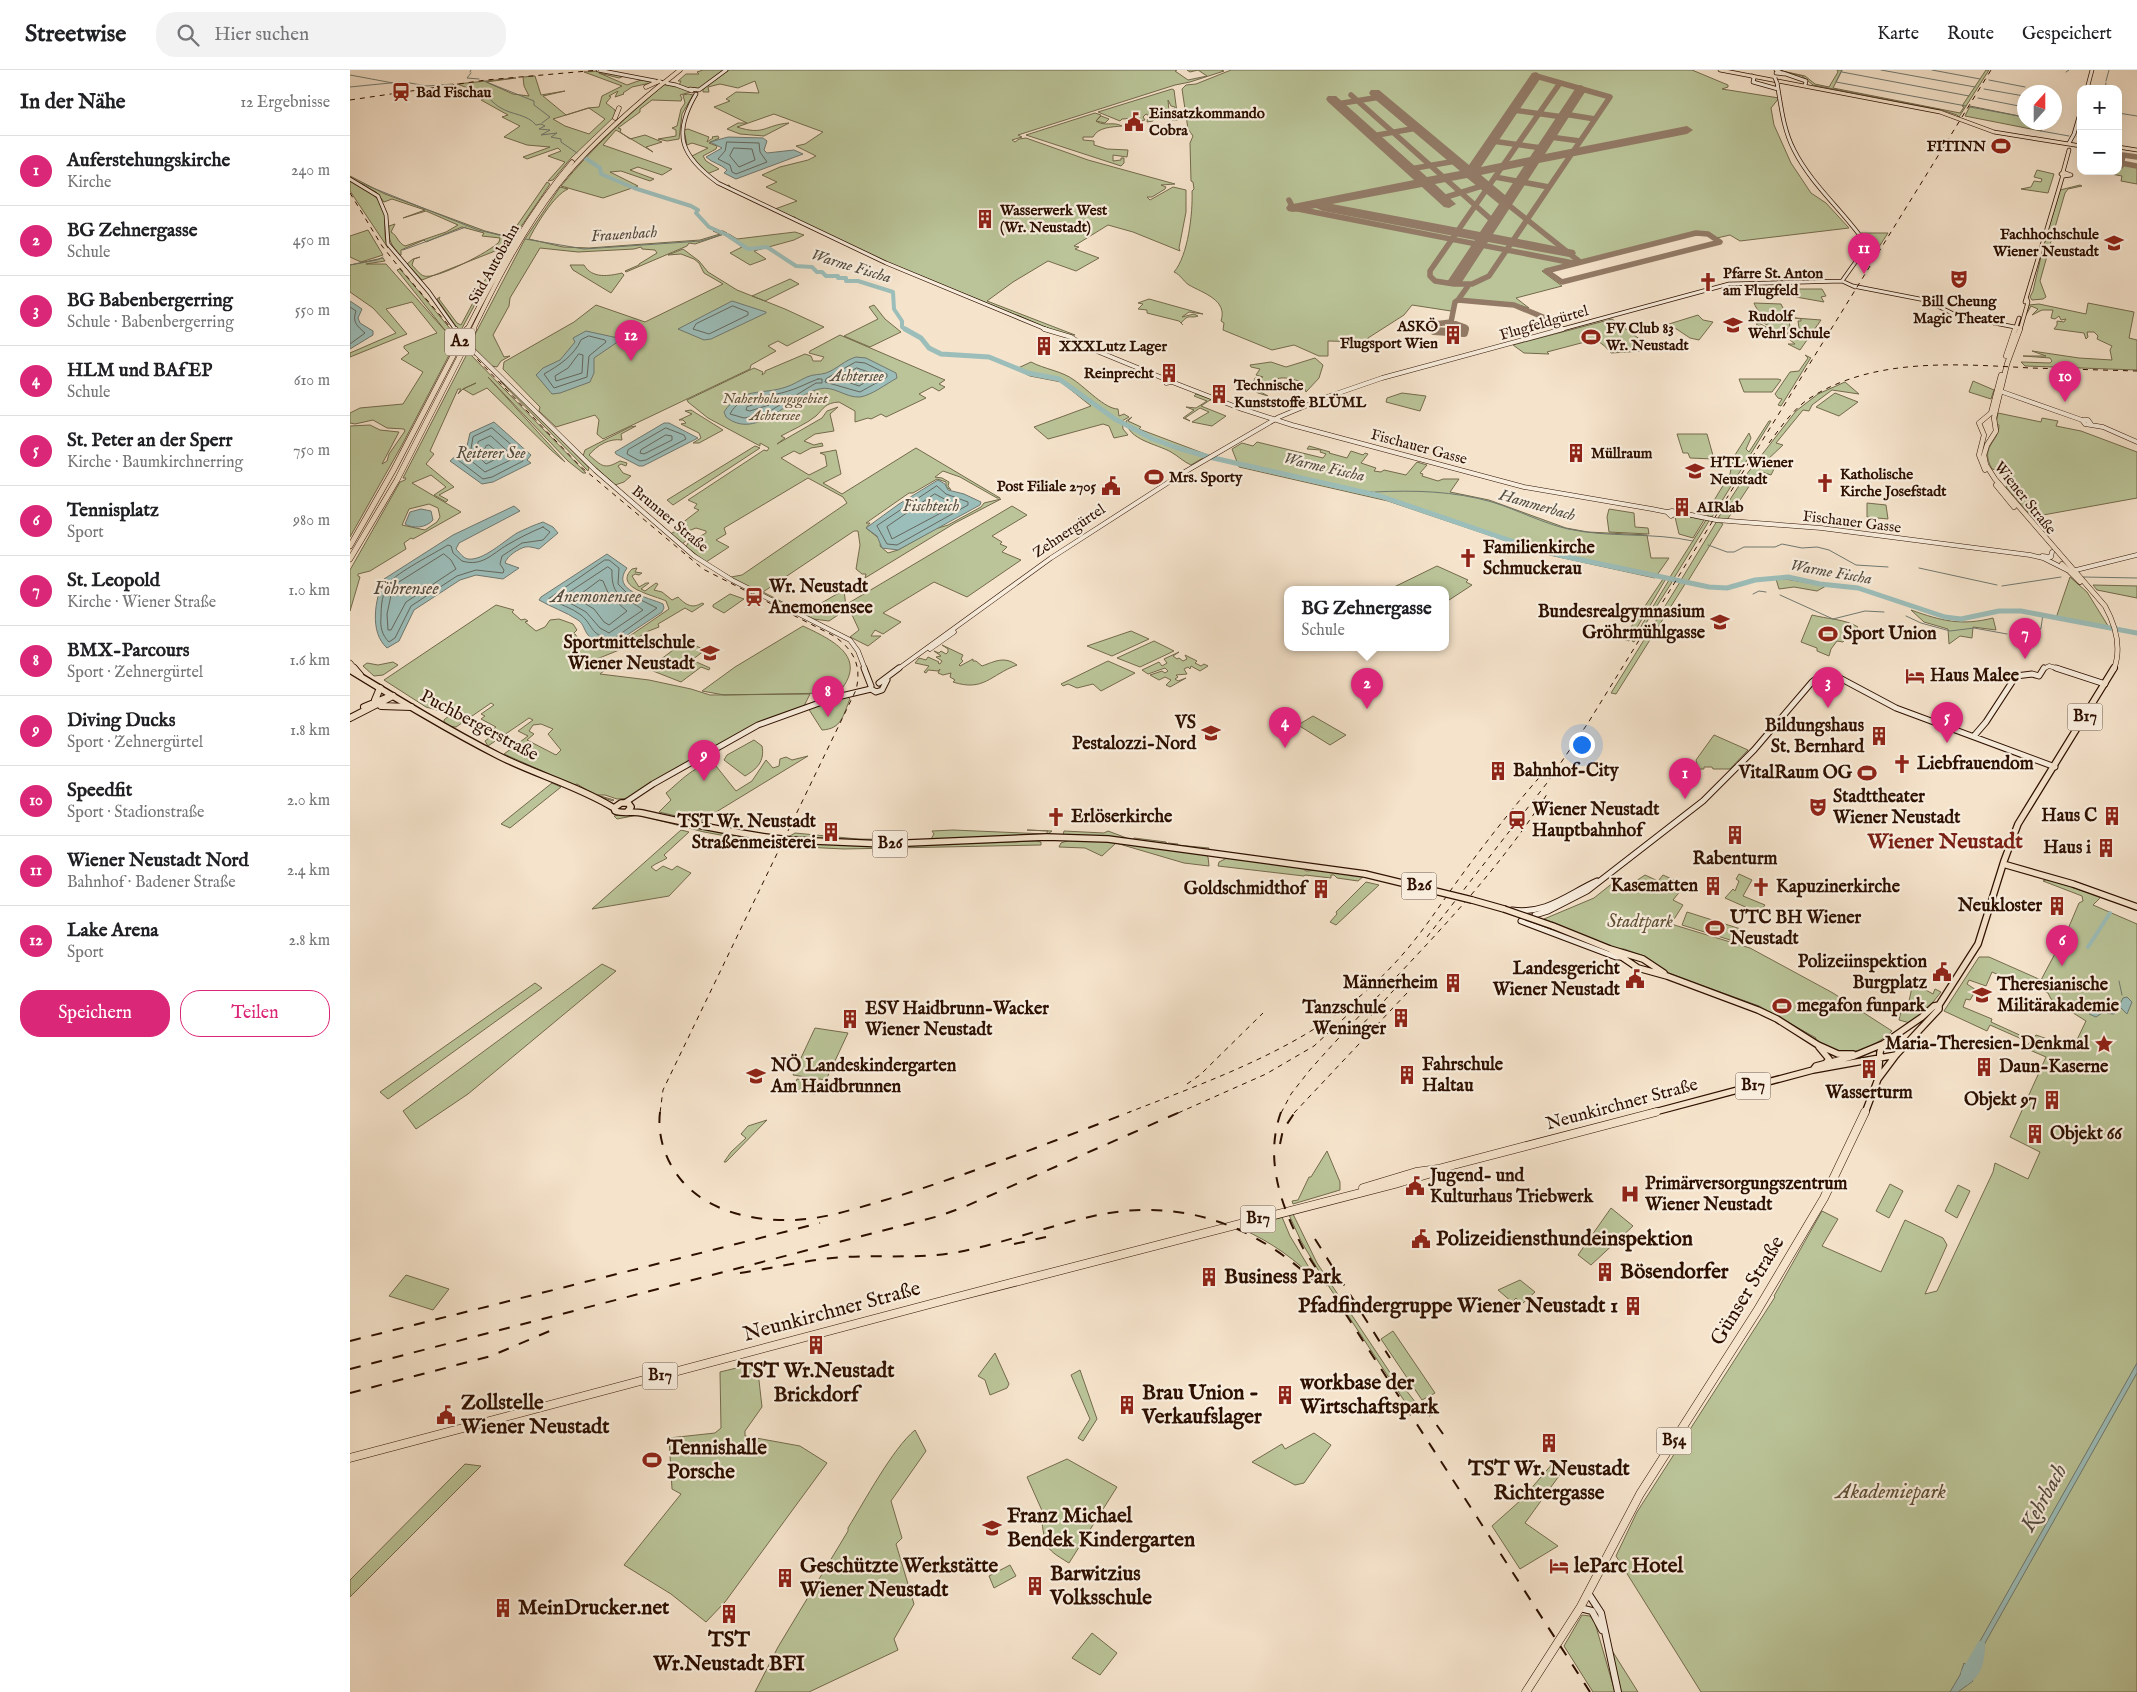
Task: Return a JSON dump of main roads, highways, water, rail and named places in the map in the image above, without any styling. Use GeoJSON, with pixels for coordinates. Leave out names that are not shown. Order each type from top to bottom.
{"type":"FeatureCollection","features":[{"type":"Feature","properties":{"kind":"highway","name":"Süd Autobahn"},"geometry":{"type":"LineString","coordinates":[[350,546],[400,458],[503,259],[525,223],[578,155],[615,118],[675,70]]}},
{"type":"Feature","properties":{"kind":"highway","name":"Süd Autobahn"},"geometry":{"type":"LineString","coordinates":[[350,559],[412,450],[509,260],[556,184],[584,154],[661,81],[680,70]]}},
{"type":"Feature","properties":{"kind":"highway"},"geometry":{"type":"LineString","coordinates":[[646,87],[661,81]]}},
{"type":"Feature","properties":{"kind":"highway"},"geometry":{"type":"LineString","coordinates":[[615,118],[619,108]]}},
{"type":"Feature","properties":{"kind":"highway"},"geometry":{"type":"LineString","coordinates":[[350,663],[360,675]]}},
{"type":"Feature","properties":{"kind":"highway"},"geometry":{"type":"LineString","coordinates":[[373,705],[380,688]]}},
{"type":"Feature","properties":{"kind":"highway"},"geometry":{"type":"LineString","coordinates":[[350,716],[393,696]]}},
{"type":"Feature","properties":{"kind":"highway"},"geometry":{"type":"LineString","coordinates":[[373,705],[410,707]]}},
{"type":"Feature","properties":{"kind":"main road"},"geometry":{"type":"LineString","coordinates":[[598,70],[647,79],[694,92]]}},
{"type":"Feature","properties":{"kind":"main road","name":"Fischauer Gasse"},"geometry":{"type":"LineString","coordinates":[[726,70],[699,90],[701,92],[694,92],[682,117],[682,140],[689,156],[708,177],[735,193],[860,250],[1166,379],[1164,381],[1166,383],[1172,382],[1275,420],[1524,487],[1667,512],[1671,516],[1676,513],[1716,520],[1827,529],[2038,556],[2050,557],[2052,552]]}},
{"type":"Feature","properties":{"kind":"main road"},"geometry":{"type":"LineString","coordinates":[[1720,70],[1940,112],[1990,130],[2077,147]]}},
{"type":"Feature","properties":{"kind":"main road"},"geometry":{"type":"LineString","coordinates":[[2088,85],[2092,70]]}},
{"type":"Feature","properties":{"kind":"main road"},"geometry":{"type":"LineString","coordinates":[[1806,86],[1804,79],[1778,73],[1776,83],[1794,149],[1811,175],[1864,241],[1864,250],[1843,282]]}},
{"type":"Feature","properties":{"kind":"main road"},"geometry":{"type":"LineString","coordinates":[[1753,77],[1752,82],[1758,85],[1778,89]]}},
{"type":"Feature","properties":{"kind":"main road"},"geometry":{"type":"LineString","coordinates":[[2070,146],[2077,124]]}},
{"type":"Feature","properties":{"kind":"main road","name":"Wiener Straße"},"geometry":{"type":"LineString","coordinates":[[2067,570],[1989,477],[1979,458],[1979,448],[1984,435],[1979,423],[1991,413],[1999,391],[2060,181],[2065,173],[2070,146]]}},
{"type":"Feature","properties":{"kind":"main road"},"geometry":{"type":"LineString","coordinates":[[2122,148],[2137,150]]}},
{"type":"Feature","properties":{"kind":"main road","name":"Brunner Straße"},"geometry":{"type":"LineString","coordinates":[[350,179],[378,196],[386,215],[388,244],[429,292],[472,349],[533,407],[589,465],[694,556],[732,580],[846,637],[859,650],[867,677],[876,685]]}},
{"type":"Feature","properties":{"kind":"main road","name":"Flugfeldgürtel"},"geometry":{"type":"LineString","coordinates":[[1275,420],[1382,378],[1730,284],[1843,282],[1855,287],[1925,300],[1958,316],[2018,328]]}},
{"type":"Feature","properties":{"kind":"main road"},"geometry":{"type":"LineString","coordinates":[[1999,391],[2082,420],[2085,424],[2091,424],[2137,442]]}},
{"type":"Feature","properties":{"kind":"main road","name":"Wiener Straße"},"geometry":{"type":"LineString","coordinates":[[1999,391],[1993,420],[1995,432],[1985,448],[1985,462],[1995,479],[2073,571]]}},
{"type":"Feature","properties":{"kind":"main road","name":"Zehnergürtel"},"geometry":{"type":"LineString","coordinates":[[876,685],[903,667],[911,664],[1055,558],[1131,508],[1275,420]]}},
{"type":"Feature","properties":{"kind":"main road","name":"Fischauer Gasse"},"geometry":{"type":"LineString","coordinates":[[2025,554],[2055,568],[2067,570]]}},
{"type":"Feature","properties":{"kind":"main road"},"geometry":{"type":"LineString","coordinates":[[2067,570],[2073,571],[2137,555]]}},
{"type":"Feature","properties":{"kind":"main road","name":"Fischauer Gasse"},"geometry":{"type":"LineString","coordinates":[[2038,556],[2067,570]]}},
{"type":"Feature","properties":{"kind":"main road","name":"B17"},"geometry":{"type":"LineString","coordinates":[[2067,570],[2089,590],[2115,627]]}},
{"type":"Feature","properties":{"kind":"main road","name":"B17"},"geometry":{"type":"LineString","coordinates":[[1899,1053],[1938,1010],[1939,1005],[1978,944],[2003,864],[2018,824],[2115,669],[2119,647],[2114,622],[2097,596],[2073,571]]}},
{"type":"Feature","properties":{"kind":"main road"},"geometry":{"type":"LineString","coordinates":[[1974,736],[1988,719],[2016,676],[2032,674],[2039,676],[2045,667],[2049,666],[2105,684]]}},
{"type":"Feature","properties":{"kind":"main road","name":"Puchbergerstraße"},"geometry":{"type":"LineString","coordinates":[[350,670],[410,707],[499,756],[536,774],[616,805]]}},
{"type":"Feature","properties":{"kind":"main road"},"geometry":{"type":"LineString","coordinates":[[1637,957],[1616,957],[1520,921],[1580,896],[1703,801],[1756,748],[1815,679],[1825,675],[1836,676],[1896,708],[2055,767]]}},
{"type":"Feature","properties":{"kind":"main road"},"geometry":{"type":"LineString","coordinates":[[629,806],[662,779],[769,721],[846,694],[861,693],[876,685]]}},
{"type":"Feature","properties":{"kind":"main road","name":"B26"},"geometry":{"type":"LineString","coordinates":[[629,806],[618,813],[614,811],[616,805],[629,806],[648,814],[712,829],[791,840],[885,844],[1047,837],[1108,839],[1366,874],[1504,909],[1647,961],[1667,976]]}},
{"type":"Feature","properties":{"kind":"main road"},"geometry":{"type":"LineString","coordinates":[[2003,864],[2073,884],[2137,907]]}},
{"type":"Feature","properties":{"kind":"main road"},"geometry":{"type":"LineString","coordinates":[[1504,909],[1532,911],[1564,899],[1602,880]]}},
{"type":"Feature","properties":{"kind":"main road"},"geometry":{"type":"LineString","coordinates":[[1537,915],[1540,928]]}},
{"type":"Feature","properties":{"kind":"main road","name":"B26"},"geometry":{"type":"LineString","coordinates":[[1610,949],[1633,966],[1667,976],[1777,1019],[1839,1059]]}},
{"type":"Feature","properties":{"kind":"main road"},"geometry":{"type":"LineString","coordinates":[[1643,970],[1647,968],[1647,961]]}},
{"type":"Feature","properties":{"kind":"main road","name":"B17"},"geometry":{"type":"LineString","coordinates":[[1883,1044],[1934,1006],[1939,1005]]}},
{"type":"Feature","properties":{"kind":"main road"},"geometry":{"type":"LineString","coordinates":[[1890,1040],[1902,1046],[1899,1053]]}},
{"type":"Feature","properties":{"kind":"main road"},"geometry":{"type":"LineString","coordinates":[[1881,1058],[1883,1044]]}},
{"type":"Feature","properties":{"kind":"main road","name":"Neunkirchner Straße"},"geometry":{"type":"LineString","coordinates":[[1813,1070],[1816,1066],[1883,1044]]}},
{"type":"Feature","properties":{"kind":"main road"},"geometry":{"type":"LineString","coordinates":[[1819,1047],[1828,1059],[1826,1063]]}},
{"type":"Feature","properties":{"kind":"main road","name":"Neunkirchner Straße"},"geometry":{"type":"LineString","coordinates":[[350,1458],[1400,1182],[1435,1172],[1438,1169],[1813,1070],[1819,1070],[1839,1059],[1850,1062],[1881,1058],[1899,1053]]}},
{"type":"Feature","properties":{"kind":"main road","name":"B54"},"geometry":{"type":"LineString","coordinates":[[1878,1080],[1899,1053]]}},
{"type":"Feature","properties":{"kind":"main road","name":"B54"},"geometry":{"type":"LineString","coordinates":[[1878,1080],[1881,1058]]}},
{"type":"Feature","properties":{"kind":"main road"},"geometry":{"type":"LineString","coordinates":[[1866,1059],[1876,1064],[1879,1069]]}},
{"type":"Feature","properties":{"kind":"main road","name":"Günser Straße"},"geometry":{"type":"LineString","coordinates":[[1588,1593],[1630,1512],[1757,1311],[1824,1198],[1859,1128],[1878,1080]]}},
{"type":"Feature","properties":{"kind":"main road"},"geometry":{"type":"LineString","coordinates":[[1588,1593],[1601,1613],[1618,1692]]}},
{"type":"Feature","properties":{"kind":"main road","name":"B54"},"geometry":{"type":"LineString","coordinates":[[1526,1692],[1588,1593]]}},
{"type":"Feature","properties":{"kind":"main road"},"geometry":{"type":"LineString","coordinates":[[1580,1608],[1590,1610],[1595,1614],[1606,1641]]}},
{"type":"Feature","properties":{"kind":"water"},"geometry":{"type":"Polygon","coordinates":[[[728,137],[763,138],[767,141],[764,150],[767,153],[794,150],[803,154],[736,179],[724,173],[727,170],[706,157],[722,148],[710,142],[728,137]]]}},
{"type":"Feature","properties":{"kind":"water"},"geometry":{"type":"Polygon","coordinates":[[[350,301],[362,309],[358,318],[360,323],[373,331],[373,335],[350,349],[350,301]]]}},
{"type":"Feature","properties":{"kind":"water"},"geometry":{"type":"Polygon","coordinates":[[[732,301],[766,313],[711,339],[704,340],[678,329],[732,301]]]}},
{"type":"Feature","properties":{"kind":"water"},"geometry":{"type":"Polygon","coordinates":[[[586,331],[618,338],[619,341],[594,358],[594,373],[590,382],[552,394],[536,375],[543,368],[560,360],[575,342],[573,338],[586,331]]]}},
{"type":"Feature","properties":{"kind":"water","name":"Achtersee"},"geometry":{"type":"Polygon","coordinates":[[[856,357],[866,358],[896,373],[897,378],[874,392],[860,397],[849,396],[830,389],[819,389],[797,399],[774,415],[750,424],[738,423],[726,417],[724,412],[730,404],[745,395],[789,386],[809,376],[824,374],[856,357]]]}},
{"type":"Feature","properties":{"kind":"water","name":"Reiterer See"},"geometry":{"type":"Polygon","coordinates":[[[494,422],[531,455],[527,460],[531,463],[493,482],[482,484],[450,461],[467,446],[470,433],[494,422]]]}},
{"type":"Feature","properties":{"kind":"water"},"geometry":{"type":"Polygon","coordinates":[[[664,423],[669,423],[698,438],[643,466],[639,466],[616,454],[615,452],[664,423]]]}},
{"type":"Feature","properties":{"kind":"water","name":"Fischteich"},"geometry":{"type":"Polygon","coordinates":[[[938,480],[945,484],[948,490],[964,494],[981,502],[980,505],[898,550],[882,548],[877,536],[866,528],[899,504],[938,480]]]}},
{"type":"Feature","properties":{"kind":"water","name":"Föhrensee"},"geometry":{"type":"Polygon","coordinates":[[[514,506],[520,511],[459,543],[456,549],[466,558],[474,559],[493,550],[517,533],[543,522],[553,527],[558,533],[539,549],[525,547],[510,555],[505,563],[519,568],[503,579],[476,575],[460,580],[414,610],[399,641],[387,648],[381,641],[378,633],[375,615],[378,596],[384,579],[453,535],[514,506]]]}},
{"type":"Feature","properties":{"kind":"water"},"geometry":{"type":"Polygon","coordinates":[[[421,509],[431,511],[433,520],[430,523],[419,527],[405,524],[410,512],[421,509]]]}},
{"type":"Feature","properties":{"kind":"water","name":"Anemonensee"},"geometry":{"type":"Polygon","coordinates":[[[607,554],[627,568],[623,576],[623,582],[627,588],[641,596],[663,604],[664,608],[662,612],[618,641],[607,643],[592,639],[578,620],[539,600],[607,554]]]}},
{"type":"Feature","properties":{"kind":"water"},"geometry":{"type":"Polygon","coordinates":[[[2127,997],[2132,1002],[2127,1014],[2121,1008],[2114,1014],[2102,1013],[2096,1017],[2089,1014],[2093,1009],[2120,1004],[2123,998],[2127,997]]]}},
{"type":"Feature","properties":{"kind":"water"},"geometry":{"type":"Polygon","coordinates":[[[2137,1363],[2137,1373],[1985,1643],[1983,1653],[1975,1650],[1984,1634],[2137,1363]]]}},
{"type":"Feature","properties":{"kind":"water"},"geometry":{"type":"Polygon","coordinates":[[[1964,1663],[1973,1670],[1970,1677],[1973,1681],[1958,1692],[1950,1692],[1960,1675],[1964,1663]]]}},
{"type":"Feature","properties":{"kind":"waterway"},"geometry":{"type":"LineString","coordinates":[[1842,70],[1836,82],[1966,106]]}},
{"type":"Feature","properties":{"kind":"waterway"},"geometry":{"type":"LineString","coordinates":[[1881,70],[1975,87]]}},
{"type":"Feature","properties":{"kind":"waterway"},"geometry":{"type":"LineString","coordinates":[[1932,70],[1980,79]]}},
{"type":"Feature","properties":{"kind":"waterway"},"geometry":{"type":"LineString","coordinates":[[2106,81],[2109,70]]}},
{"type":"Feature","properties":{"kind":"waterway"},"geometry":{"type":"LineString","coordinates":[[1842,72],[1969,96]]}},
{"type":"Feature","properties":{"kind":"waterway"},"geometry":{"type":"LineString","coordinates":[[471,73],[467,78],[479,79]]}},
{"type":"Feature","properties":{"kind":"waterway"},"geometry":{"type":"LineString","coordinates":[[350,75],[392,83]]}},
{"type":"Feature","properties":{"kind":"waterway"},"geometry":{"type":"LineString","coordinates":[[1989,80],[2017,85]]}},
{"type":"Feature","properties":{"kind":"waterway"},"geometry":{"type":"LineString","coordinates":[[484,81],[534,101],[534,105],[550,117],[542,123]]}},
{"type":"Feature","properties":{"kind":"waterway","name":"Warme Fischa"},"geometry":{"type":"LineString","coordinates":[[392,83],[400,82]]}},
{"type":"Feature","properties":{"kind":"waterway","name":"Warme Fischa"},"geometry":{"type":"LineString","coordinates":[[404,82],[427,86],[453,84],[479,92],[505,110],[524,117],[536,125],[541,124],[545,126],[539,129],[550,130],[541,135],[557,133],[551,137],[561,139],[561,142],[577,153]]}},
{"type":"Feature","properties":{"kind":"waterway","name":"Warme Fischa"},"geometry":{"type":"LineString","coordinates":[[350,87],[392,83]]}},
{"type":"Feature","properties":{"kind":"waterway"},"geometry":{"type":"LineString","coordinates":[[1984,89],[2017,95]]}},
{"type":"Feature","properties":{"kind":"waterway"},"geometry":{"type":"LineString","coordinates":[[1978,98],[2017,106]]}},
{"type":"Feature","properties":{"kind":"waterway"},"geometry":{"type":"LineString","coordinates":[[1970,107],[2017,116]]}},
{"type":"Feature","properties":{"kind":"waterway"},"geometry":{"type":"LineString","coordinates":[[2122,114],[2137,116]]}},
{"type":"Feature","properties":{"kind":"waterway"},"geometry":{"type":"LineString","coordinates":[[2041,131],[2069,136]]}},
{"type":"Feature","properties":{"kind":"waterway","name":"Warme Fischa"},"geometry":{"type":"LineString","coordinates":[[585,158],[600,168],[601,174],[634,188],[691,206],[698,210],[696,213],[709,227],[727,235],[748,249],[767,247],[796,266],[812,267],[817,272],[822,272],[826,276],[838,276],[838,278],[846,278],[846,281],[858,281],[893,292],[894,309],[902,321],[902,327],[907,330]]}},
{"type":"Feature","properties":{"kind":"waterway"},"geometry":{"type":"LineString","coordinates":[[358,182],[478,230],[512,238]]}},
{"type":"Feature","properties":{"kind":"waterway","name":"Frauenbach"},"geometry":{"type":"LineString","coordinates":[[403,250],[466,227]]}},
{"type":"Feature","properties":{"kind":"waterway","name":"Frauenbach"},"geometry":{"type":"LineString","coordinates":[[525,239],[584,249],[701,241],[724,234]]}},
{"type":"Feature","properties":{"kind":"waterway","name":"Frauenbach"},"geometry":{"type":"LineString","coordinates":[[350,265],[377,260],[383,257]]}},
{"type":"Feature","properties":{"kind":"waterway","name":"Warme Fischa"},"geometry":{"type":"LineString","coordinates":[[905,329],[921,338],[929,348],[941,354],[989,357],[1028,373],[1059,379],[1115,419],[1153,439],[1178,448],[1209,457],[1380,496],[1523,545],[1563,556],[1709,587],[1727,588],[1755,580],[1788,577],[1820,584],[1858,588],[1945,617],[1961,619],[1999,611],[2021,611],[2137,633]]}},
{"type":"Feature","properties":{"kind":"waterway","name":"Hammerbach"},"geometry":{"type":"LineString","coordinates":[[1362,491],[1373,492]]}},
{"type":"Feature","properties":{"kind":"waterway","name":"Hammerbach"},"geometry":{"type":"LineString","coordinates":[[1375,492],[1419,491],[1449,493],[1492,502],[1549,523],[1583,532],[1678,538],[1693,541]]}},
{"type":"Feature","properties":{"kind":"waterway","name":"Hammerbach"},"geometry":{"type":"LineString","coordinates":[[1708,545],[1727,552],[1734,552],[1744,547],[1775,547],[1782,544],[1802,548],[1817,547],[1829,550],[1856,565],[1888,567]]}},
{"type":"Feature","properties":{"kind":"waterway","name":"Hammerbach"},"geometry":{"type":"LineString","coordinates":[[1919,568],[1997,585]]}},
{"type":"Feature","properties":{"kind":"waterway","name":"Hammerbach"},"geometry":{"type":"LineString","coordinates":[[2002,586],[2061,577]]}},
{"type":"Feature","properties":{"kind":"waterway","name":"Hammerbach"},"geometry":{"type":"LineString","coordinates":[[2083,577],[2137,578]]}},
{"type":"Feature","properties":{"kind":"waterway"},"geometry":{"type":"LineString","coordinates":[[1753,594],[1759,591],[1766,592]]}},
{"type":"Feature","properties":{"kind":"waterway"},"geometry":{"type":"LineString","coordinates":[[1780,595],[1833,619],[1865,611],[1884,612]]}},
{"type":"Feature","properties":{"kind":"waterway"},"geometry":{"type":"LineString","coordinates":[[2017,636],[2034,638],[2041,628],[2043,614]]}},
{"type":"Feature","properties":{"kind":"waterway"},"geometry":{"type":"LineString","coordinates":[[1906,616],[1921,623],[1950,631],[1974,628],[2007,634]]}},
{"type":"Feature","properties":{"kind":"waterway"},"geometry":{"type":"LineString","coordinates":[[2088,947],[2110,913]]}},
{"type":"Feature","properties":{"kind":"waterway"},"geometry":{"type":"LineString","coordinates":[[2119,981],[2122,995]]}},
{"type":"Feature","properties":{"kind":"waterway","name":"Kehrbach"},"geometry":{"type":"LineString","coordinates":[[1964,1682],[1976,1671],[1981,1645],[1965,1673]]}},
{"type":"Feature","properties":{"kind":"railway"},"geometry":{"type":"LineString","coordinates":[[350,100],[486,80],[599,70]]}},
{"type":"Feature","properties":{"kind":"railway"},"geometry":{"type":"LineString","coordinates":[[1427,937],[1547,783],[1588,723],[1991,70]]}},
{"type":"Feature","properties":{"kind":"railway"},"geometry":{"type":"LineString","coordinates":[[350,193],[382,246],[398,266],[479,361],[580,466],[703,569],[834,636],[847,647],[855,659],[858,673],[856,690],[663,1090],[660,1113]]}},
{"type":"Feature","properties":{"kind":"railway"},"geometry":{"type":"LineString","coordinates":[[1769,443],[1793,413],[1810,398],[1835,385],[1861,375],[1889,369],[1917,366],[1975,365],[2137,371]]}},
{"type":"Feature","properties":{"kind":"railway"},"geometry":{"type":"LineString","coordinates":[[1127,1113],[1199,1085],[1269,1054],[1303,1036],[1365,992],[1393,965],[1409,946],[1486,842],[1545,771]]}},
{"type":"Feature","properties":{"kind":"railway"},"geometry":{"type":"LineString","coordinates":[[1281,1113],[1291,1094],[1309,1071],[1435,936],[1495,866],[1549,791]]}},
{"type":"Feature","properties":{"kind":"railway"},"geometry":{"type":"LineString","coordinates":[[1349,1036],[1371,1016],[1399,984]]}},
{"type":"Feature","properties":{"kind":"railway"},"geometry":{"type":"LineString","coordinates":[[1294,1113],[1407,993]]}},
{"type":"Feature","properties":{"kind":"railway"},"geometry":{"type":"LineString","coordinates":[[1178,1113],[1266,1074],[1314,1046],[1354,1009]]}},
{"type":"Feature","properties":{"kind":"railway"},"geometry":{"type":"LineString","coordinates":[[1187,1084],[1200,1075],[1263,1013]]}},
{"type":"Feature","properties":{"kind":"railway"},"geometry":{"type":"LineString","coordinates":[[660,1112],[661,1140],[667,1157],[676,1174],[693,1192],[718,1207],[733,1212],[763,1219],[778,1220],[818,1217],[892,1198],[1012,1157],[1130,1112]]}},
{"type":"Feature","properties":{"kind":"railway"},"geometry":{"type":"LineString","coordinates":[[350,1369],[939,1216],[964,1207],[1180,1112]]}},
{"type":"Feature","properties":{"kind":"railway"},"geometry":{"type":"LineString","coordinates":[[1281,1112],[1274,1147],[1277,1182],[1288,1216],[1303,1248],[1590,1692]]}},
{"type":"Feature","properties":{"kind":"railway"},"geometry":{"type":"LineString","coordinates":[[1280,1144],[1283,1130],[1295,1112]]}},
{"type":"Feature","properties":{"kind":"railway"},"geometry":{"type":"LineString","coordinates":[[740,1273],[832,1258],[916,1256],[958,1252],[1098,1215],[1162,1210],[1192,1215],[1221,1223],[1249,1235],[1275,1250],[1324,1291]]}},
{"type":"Feature","properties":{"kind":"railway"},"geometry":{"type":"LineString","coordinates":[[350,1341],[820,1223]]}},
{"type":"Feature","properties":{"kind":"railway"},"geometry":{"type":"LineString","coordinates":[[1014,1244],[1046,1237]]}},
{"type":"Feature","properties":{"kind":"railway"},"geometry":{"type":"LineString","coordinates":[[1315,1239],[1390,1358]]}},
{"type":"Feature","properties":{"kind":"railway"},"geometry":{"type":"LineString","coordinates":[[350,1393],[491,1356],[552,1330]]}},
{"type":"Feature","properties":{"kind":"railway"},"geometry":{"type":"LineString","coordinates":[[1424,1407],[1448,1441]]}},
{"type":"Feature","properties":{"kind":"place","name":"Bad Fischau"},"geometry":{"type":"Point","coordinates":[401,92]}},
{"type":"Feature","properties":{"kind":"place","name":"Einsatzkommando Cobra"},"geometry":{"type":"Point","coordinates":[1134,122]}},
{"type":"Feature","properties":{"kind":"place","name":"FITINN"},"geometry":{"type":"Point","coordinates":[2001,146]}},
{"type":"Feature","properties":{"kind":"place","name":"Wasserwerk West (Wr. Neustadt)"},"geometry":{"type":"Point","coordinates":[985,219]}},
{"type":"Feature","properties":{"kind":"place","name":"Fachhochschule Wiener Neustadt"},"geometry":{"type":"Point","coordinates":[2114,243]}},
{"type":"Feature","properties":{"kind":"place","name":"Wiener Neustadt Nord"},"geometry":{"type":"Point","coordinates":[1864,274]}},
{"type":"Feature","properties":{"kind":"place","name":"Bill Cheung Magic Theater"},"geometry":{"type":"Point","coordinates":[1959,279]}},
{"type":"Feature","properties":{"kind":"place","name":"Pfarre St. Anton am Flugfeld"},"geometry":{"type":"Point","coordinates":[1708,282]}},
{"type":"Feature","properties":{"kind":"place","name":"Rudolf Wehrl Schule"},"geometry":{"type":"Point","coordinates":[1733,325]}},
{"type":"Feature","properties":{"kind":"place","name":"ASKÖ Flugsport Wien"},"geometry":{"type":"Point","coordinates":[1453,335]}},
{"type":"Feature","properties":{"kind":"place","name":"FV Club 83 Wr. Neustadt"},"geometry":{"type":"Point","coordinates":[1591,337]}},
{"type":"Feature","properties":{"kind":"place","name":"XXXLutz Lager"},"geometry":{"type":"Point","coordinates":[1044,346]}},
{"type":"Feature","properties":{"kind":"place","name":"Lake Arena"},"geometry":{"type":"Point","coordinates":[631,361]}},
{"type":"Feature","properties":{"kind":"place","name":"Reinprecht"},"geometry":{"type":"Point","coordinates":[1169,373]}},
{"type":"Feature","properties":{"kind":"place","name":"Technische Kunststoffe BLÜML"},"geometry":{"type":"Point","coordinates":[1219,394]}},
{"type":"Feature","properties":{"kind":"place","name":"Speedfit"},"geometry":{"type":"Point","coordinates":[2065,402]}},
{"type":"Feature","properties":{"kind":"place","name":"Müllraum"},"geometry":{"type":"Point","coordinates":[1576,453]}},
{"type":"Feature","properties":{"kind":"place","name":"HTL Wiener Neustadt"},"geometry":{"type":"Point","coordinates":[1695,471]}},
{"type":"Feature","properties":{"kind":"place","name":"Mrs. Sporty"},"geometry":{"type":"Point","coordinates":[1154,477]}},
{"type":"Feature","properties":{"kind":"place","name":"Katholische Kirche Josefstadt"},"geometry":{"type":"Point","coordinates":[1825,483]}},
{"type":"Feature","properties":{"kind":"place","name":"Post Filiale 2705"},"geometry":{"type":"Point","coordinates":[1111,486]}},
{"type":"Feature","properties":{"kind":"place","name":"AIRlab"},"geometry":{"type":"Point","coordinates":[1682,507]}},
{"type":"Feature","properties":{"kind":"place","name":"Familienkirche Schmuckerau"},"geometry":{"type":"Point","coordinates":[1468,558]}},
{"type":"Feature","properties":{"kind":"place","name":"Wr. Neustadt Anemonensee"},"geometry":{"type":"Point","coordinates":[754,597]}},
{"type":"Feature","properties":{"kind":"place","name":"Bundesrealgymnasium Gröhrmühlgasse"},"geometry":{"type":"Point","coordinates":[1720,622]}},
{"type":"Feature","properties":{"kind":"place","name":"Sport Union"},"geometry":{"type":"Point","coordinates":[1828,634]}},
{"type":"Feature","properties":{"kind":"place","name":"Sportmittelschule Wiener Neustadt"},"geometry":{"type":"Point","coordinates":[710,653]}},
{"type":"Feature","properties":{"kind":"place","name":"St. Leopold"},"geometry":{"type":"Point","coordinates":[2025,659]}},
{"type":"Feature","properties":{"kind":"place","name":"Haus Malee"},"geometry":{"type":"Point","coordinates":[1915,676]}},
{"type":"Feature","properties":{"kind":"place","name":"BG Babenbergerring"},"geometry":{"type":"Point","coordinates":[1828,708]}},
{"type":"Feature","properties":{"kind":"place","name":"BG Zehnergasse"},"geometry":{"type":"Point","coordinates":[1367,709]}},
{"type":"Feature","properties":{"kind":"place","name":"BMX-Parcours"},"geometry":{"type":"Point","coordinates":[828,717]}},
{"type":"Feature","properties":{"kind":"place","name":"VS Pestalozzi-Nord"},"geometry":{"type":"Point","coordinates":[1211,733]}},
{"type":"Feature","properties":{"kind":"place","name":"Bildungshaus St. Bernhard"},"geometry":{"type":"Point","coordinates":[1879,736]}},
{"type":"Feature","properties":{"kind":"place","name":"St. Peter an der Sperr"},"geometry":{"type":"Point","coordinates":[1947,743]}},
{"type":"Feature","properties":{"kind":"place","name":"HLM und BAfEP"},"geometry":{"type":"Point","coordinates":[1285,748]}},
{"type":"Feature","properties":{"kind":"place","name":"Liebfrauendom"},"geometry":{"type":"Point","coordinates":[1902,764]}},
{"type":"Feature","properties":{"kind":"place","name":"Bahnhof-City"},"geometry":{"type":"Point","coordinates":[1498,771]}},
{"type":"Feature","properties":{"kind":"place","name":"VitalRaum OG"},"geometry":{"type":"Point","coordinates":[1867,773]}},
{"type":"Feature","properties":{"kind":"place","name":"Diving Ducks"},"geometry":{"type":"Point","coordinates":[704,781]}},
{"type":"Feature","properties":{"kind":"place","name":"Auferstehungskirche"},"geometry":{"type":"Point","coordinates":[1685,799]}},
{"type":"Feature","properties":{"kind":"place","name":"Stadttheater Wiener Neustadt"},"geometry":{"type":"Point","coordinates":[1818,807]}},
{"type":"Feature","properties":{"kind":"place","name":"Haus C"},"geometry":{"type":"Point","coordinates":[2112,816]}},
{"type":"Feature","properties":{"kind":"place","name":"Erlöserkirche"},"geometry":{"type":"Point","coordinates":[1056,817]}},
{"type":"Feature","properties":{"kind":"place","name":"Wiener Neustadt Hauptbahnhof"},"geometry":{"type":"Point","coordinates":[1517,820]}},
{"type":"Feature","properties":{"kind":"place","name":"TST Wr. Neustadt Straßenmeisterei"},"geometry":{"type":"Point","coordinates":[831,832]}},
{"type":"Feature","properties":{"kind":"place","name":"Rabenturm"},"geometry":{"type":"Point","coordinates":[1735,835]}},
{"type":"Feature","properties":{"kind":"place","name":"Haus i"},"geometry":{"type":"Point","coordinates":[2106,848]}},
{"type":"Feature","properties":{"kind":"place","name":"Kasematten"},"geometry":{"type":"Point","coordinates":[1713,886]}},
{"type":"Feature","properties":{"kind":"place","name":"Kapuzinerkirche"},"geometry":{"type":"Point","coordinates":[1761,887]}},
{"type":"Feature","properties":{"kind":"place","name":"Goldschmidthof"},"geometry":{"type":"Point","coordinates":[1321,889]}},
{"type":"Feature","properties":{"kind":"place","name":"Neukloster"},"geometry":{"type":"Point","coordinates":[2057,906]}},
{"type":"Feature","properties":{"kind":"place","name":"UTC BH Wiener Neustadt"},"geometry":{"type":"Point","coordinates":[1715,928]}},
{"type":"Feature","properties":{"kind":"place","name":"Tennisplatz"},"geometry":{"type":"Point","coordinates":[2062,966]}},
{"type":"Feature","properties":{"kind":"place","name":"Polizeiinspektion Burgplatz"},"geometry":{"type":"Point","coordinates":[1942,972]}},
{"type":"Feature","properties":{"kind":"place","name":"Landesgericht Wiener Neustadt"},"geometry":{"type":"Point","coordinates":[1635,979]}},
{"type":"Feature","properties":{"kind":"place","name":"Männerheim"},"geometry":{"type":"Point","coordinates":[1453,983]}},
{"type":"Feature","properties":{"kind":"place","name":"Theresianische Militärakademie"},"geometry":{"type":"Point","coordinates":[1982,995]}},
{"type":"Feature","properties":{"kind":"place","name":"megafon funpark"},"geometry":{"type":"Point","coordinates":[1782,1006]}},
{"type":"Feature","properties":{"kind":"place","name":"Tanzschule Weninger"},"geometry":{"type":"Point","coordinates":[1401,1018]}},
{"type":"Feature","properties":{"kind":"place","name":"ESV Haidbrunn-Wacker Wiener Neustadt"},"geometry":{"type":"Point","coordinates":[850,1019]}},
{"type":"Feature","properties":{"kind":"place","name":"Maria-Theresien-Denkmal"},"geometry":{"type":"Point","coordinates":[2104,1044]}},
{"type":"Feature","properties":{"kind":"place","name":"Daun-Kaserne"},"geometry":{"type":"Point","coordinates":[1984,1067]}},
{"type":"Feature","properties":{"kind":"place","name":"Wasserturm"},"geometry":{"type":"Point","coordinates":[1869,1069]}},
{"type":"Feature","properties":{"kind":"place","name":"Fahrschule Haltau"},"geometry":{"type":"Point","coordinates":[1407,1075]}},
{"type":"Feature","properties":{"kind":"place","name":"NÖ Landeskindergarten Am Haidbrunnen"},"geometry":{"type":"Point","coordinates":[756,1076]}},
{"type":"Feature","properties":{"kind":"place","name":"Objekt 97"},"geometry":{"type":"Point","coordinates":[2052,1100]}},
{"type":"Feature","properties":{"kind":"place","name":"Objekt 66"},"geometry":{"type":"Point","coordinates":[2035,1134]}},
{"type":"Feature","properties":{"kind":"place","name":"Jugend- und Kulturhaus Triebwerk"},"geometry":{"type":"Point","coordinates":[1415,1186]}},
{"type":"Feature","properties":{"kind":"place","name":"Primärversorgungszentrum Wiener Neustadt"},"geometry":{"type":"Point","coordinates":[1630,1194]}},
{"type":"Feature","properties":{"kind":"place","name":"Polizeidiensthundeinspektion"},"geometry":{"type":"Point","coordinates":[1421,1239]}},
{"type":"Feature","properties":{"kind":"place","name":"Bösendorfer"},"geometry":{"type":"Point","coordinates":[1605,1272]}},
{"type":"Feature","properties":{"kind":"place","name":"Business Park"},"geometry":{"type":"Point","coordinates":[1209,1277]}},
{"type":"Feature","properties":{"kind":"place","name":"Pfadfindergruppe Wiener Neustadt 1"},"geometry":{"type":"Point","coordinates":[1633,1306]}},
{"type":"Feature","properties":{"kind":"place","name":"TST Wr.Neustadt Brickdorf"},"geometry":{"type":"Point","coordinates":[816,1345]}},
{"type":"Feature","properties":{"kind":"place","name":"workbase der Wirtschaftspark"},"geometry":{"type":"Point","coordinates":[1285,1395]}},
{"type":"Feature","properties":{"kind":"place","name":"Brau Union - Verkaufslager"},"geometry":{"type":"Point","coordinates":[1127,1405]}},
{"type":"Feature","properties":{"kind":"place","name":"Zollstelle Wiener Neustadt"},"geometry":{"type":"Point","coordinates":[446,1415]}},
{"type":"Feature","properties":{"kind":"place","name":"TST Wr. Neustadt Richtergasse"},"geometry":{"type":"Point","coordinates":[1549,1443]}},
{"type":"Feature","properties":{"kind":"place","name":"Tennishalle Porsche"},"geometry":{"type":"Point","coordinates":[652,1460]}},
{"type":"Feature","properties":{"kind":"place","name":"Franz Michael Bendek Kindergarten"},"geometry":{"type":"Point","coordinates":[992,1528]}},
{"type":"Feature","properties":{"kind":"place","name":"leParc Hotel"},"geometry":{"type":"Point","coordinates":[1559,1566]}},
{"type":"Feature","properties":{"kind":"place","name":"Geschützte Werkstätte Wiener Neustadt"},"geometry":{"type":"Point","coordinates":[785,1578]}},
{"type":"Feature","properties":{"kind":"place","name":"Barwitzius Volksschule"},"geometry":{"type":"Point","coordinates":[1035,1586]}},
{"type":"Feature","properties":{"kind":"place","name":"MeinDrucker.net"},"geometry":{"type":"Point","coordinates":[503,1608]}},
{"type":"Feature","properties":{"kind":"place","name":"TST Wr.Neustadt BFI"},"geometry":{"type":"Point","coordinates":[729,1614]}},
{"type":"Feature","properties":{"kind":"district","name":"Wiener Neustadt"},"geometry":{"type":"Point","coordinates":[1945,842]}},
{"type":"Feature","properties":{"kind":"park label","name":"Naherholungsgebiet Achtersee"},"geometry":{"type":"Point","coordinates":[775,406]}},
{"type":"Feature","properties":{"kind":"park label","name":"Stadtpark"},"geometry":{"type":"Point","coordinates":[1640,922]}},
{"type":"Feature","properties":{"kind":"park label","name":"Akademiepark"},"geometry":{"type":"Point","coordinates":[1891,1492]}}]}
